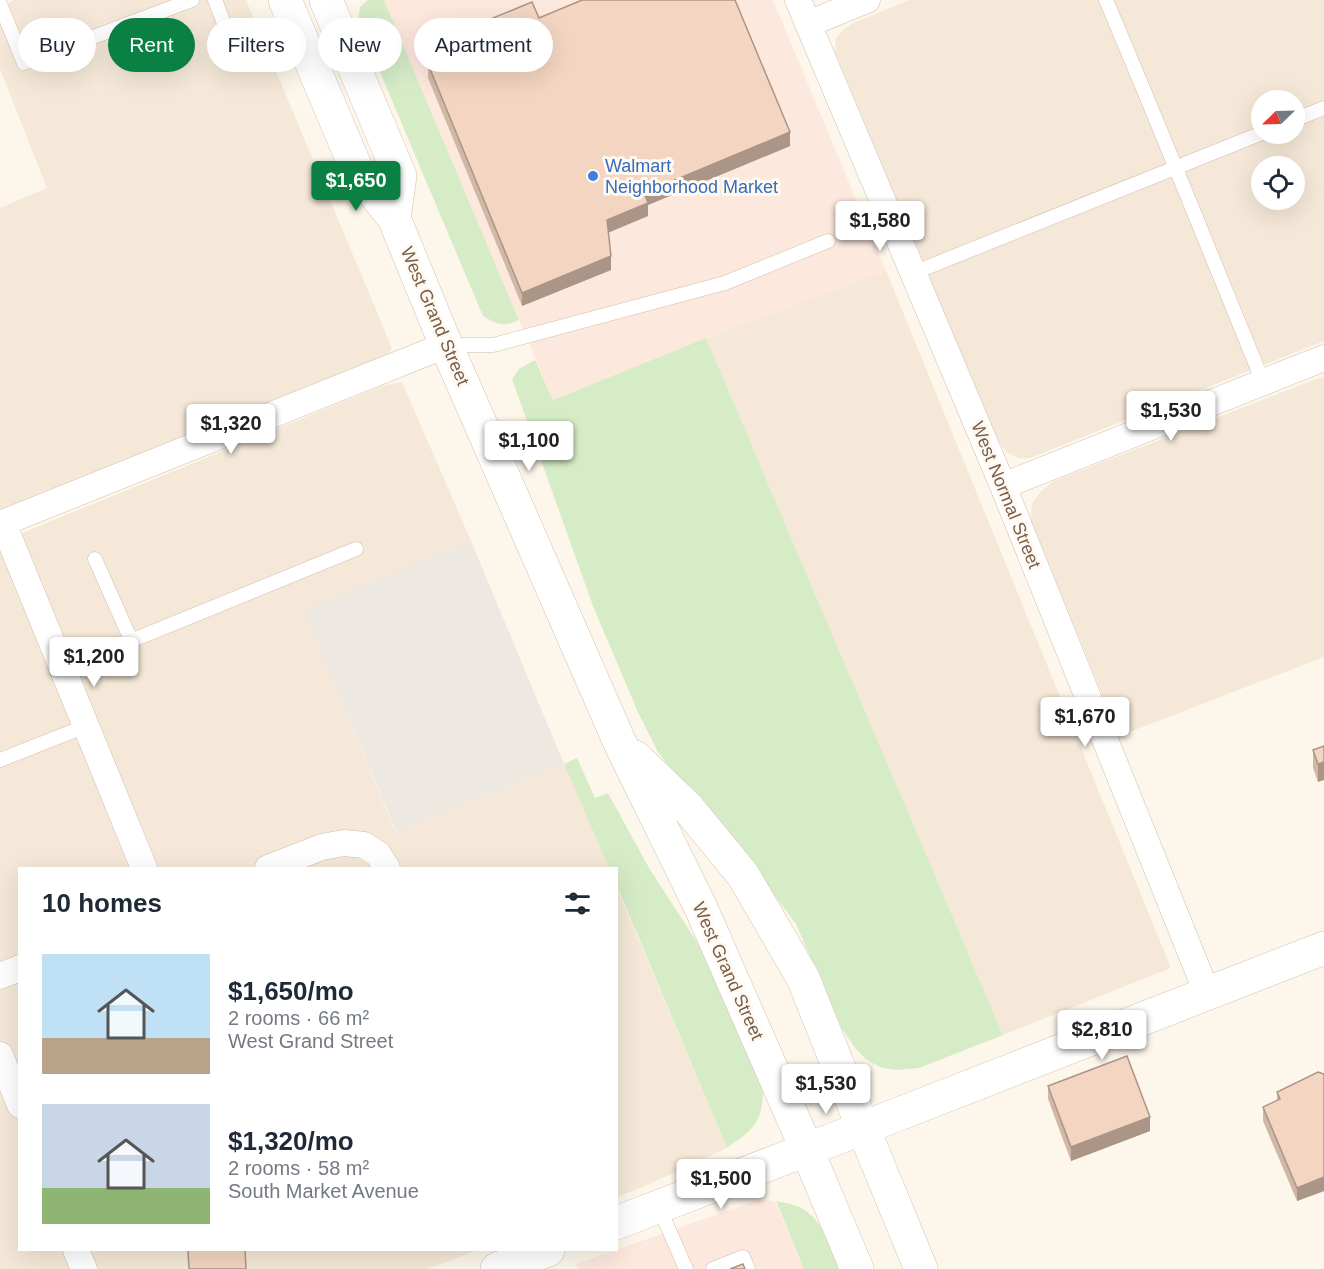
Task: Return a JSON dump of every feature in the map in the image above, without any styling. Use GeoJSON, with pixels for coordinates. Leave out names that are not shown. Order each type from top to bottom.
{"type":"FeatureCollection","features":[{"type":"Feature","properties":{"kind":"main road"},"geometry":{"type":"LineString","coordinates":[[326,0],[400,176],[394,218]]}},
{"type":"Feature","properties":{"kind":"main road","name":"West Grand Street"},"geometry":{"type":"LineString","coordinates":[[289,10],[358,173],[394,218],[446,345],[620,744],[701,908],[857,1269]]}},
{"type":"Feature","properties":{"kind":"main road","name":"West Grand Street"},"geometry":{"type":"LineString","coordinates":[[620,744],[688,807],[743,875],[803,978],[921,1269]]}},
{"type":"Feature","properties":{"kind":"main road"},"geometry":{"type":"LineString","coordinates":[[618,1222],[1324,948]]}},
{"type":"Feature","properties":{"kind":"main road"},"geometry":{"type":"LineString","coordinates":[[504,1268],[549,1253]]}},
{"type":"Feature","properties":{"kind":"street","name":"West Normal Street"},"geometry":{"type":"LineString","coordinates":[[798,0],[1003,486],[1207,993]]}},
{"type":"Feature","properties":{"kind":"street"},"geometry":{"type":"LineString","coordinates":[[808,24],[867,0]]}},
{"type":"Feature","properties":{"kind":"street"},"geometry":{"type":"LineString","coordinates":[[144,867],[2,524],[446,345]]}},
{"type":"Feature","properties":{"kind":"street"},"geometry":{"type":"LineString","coordinates":[[1003,486],[1324,358]]}},
{"type":"Feature","properties":{"kind":"street"},"geometry":{"type":"LineString","coordinates":[[271,867],[322,847],[344,843],[364,845],[378,855],[386,867]]}},
{"type":"Feature","properties":{"kind":"street"},"geometry":{"type":"LineString","coordinates":[[0,976],[18,969]]}},
{"type":"Feature","properties":{"kind":"street"},"geometry":{"type":"LineString","coordinates":[[0,1055],[18,1100]]}},
{"type":"Feature","properties":{"kind":"street"},"geometry":{"type":"LineString","coordinates":[[76,1251],[84,1269]]}},
{"type":"Feature","properties":{"kind":"lane"},"geometry":{"type":"LineString","coordinates":[[0,4],[24,63],[192,0]]}},
{"type":"Feature","properties":{"kind":"lane"},"geometry":{"type":"LineString","coordinates":[[215,0],[233,47],[289,10]]}},
{"type":"Feature","properties":{"kind":"lane"},"geometry":{"type":"LineString","coordinates":[[1107,0],[1263,382]]}},
{"type":"Feature","properties":{"kind":"lane"},"geometry":{"type":"LineString","coordinates":[[1305,116],[1324,108]]}},
{"type":"Feature","properties":{"kind":"lane"},"geometry":{"type":"LineString","coordinates":[[913,273],[1251,137]]}},
{"type":"Feature","properties":{"kind":"lane"},"geometry":{"type":"LineString","coordinates":[[446,345],[493,345],[714,286],[828,241]]}},
{"type":"Feature","properties":{"kind":"lane"},"geometry":{"type":"LineString","coordinates":[[62,669],[356,549]]}},
{"type":"Feature","properties":{"kind":"lane"},"geometry":{"type":"LineString","coordinates":[[95,560],[131,640]]}},
{"type":"Feature","properties":{"kind":"lane"},"geometry":{"type":"LineString","coordinates":[[0,760],[86,726]]}},
{"type":"Feature","properties":{"kind":"lane"},"geometry":{"type":"LineString","coordinates":[[659,1207],[686,1269]]}},
{"type":"Feature","properties":{"kind":"lane"},"geometry":{"type":"LineString","coordinates":[[713,1269],[743,1257],[748,1269]]}},
{"type":"Feature","properties":{"kind":"shaded area"},"geometry":{"type":"Polygon","coordinates":[[[15,0],[246,0],[254,18],[207,18],[207,72],[276,72],[392,348],[388,354],[0,510],[0,208],[47,188],[0,69],[0,6],[15,0]]]}},
{"type":"Feature","properties":{"kind":"shaded area"},"geometry":{"type":"Polygon","coordinates":[[[384,0],[773,0],[886,271],[706,338],[553,400],[414,72],[553,72],[553,18],[414,18],[414,71],[402,43],[402,18],[392,18],[384,0]]]}},
{"type":"Feature","properties":{"kind":"shaded area"},"geometry":{"type":"Polygon","coordinates":[[[910,0],[1324,0],[1324,341],[1030,458],[1018,458],[1008,453],[994,432],[835,52],[836,39],[853,23],[910,0]]]}},
{"type":"Feature","properties":{"kind":"shaded area"},"geometry":{"type":"Polygon","coordinates":[[[886,271],[1171,968],[1003,1035],[706,338],[886,271]]]}},
{"type":"Feature","properties":{"kind":"shaded area"},"geometry":{"type":"Polygon","coordinates":[[[1324,376],[1324,657],[1119,736],[1031,520],[1032,504],[1040,492],[1054,481],[1324,376]]]}},
{"type":"Feature","properties":{"kind":"shaded area"},"geometry":{"type":"Polygon","coordinates":[[[402,382],[471,541],[305,611],[395,831],[564,764],[609,867],[18,867],[18,1251],[475,1251],[427,1269],[0,1269],[0,542],[382,386],[402,382]]]}},
{"type":"Feature","properties":{"kind":"shaded area"},"geometry":{"type":"Polygon","coordinates":[[[471,541],[564,764],[396,831],[304,610],[471,541]]]}},
{"type":"Feature","properties":{"kind":"shaded area"},"geometry":{"type":"Polygon","coordinates":[[[618,891],[727,1148],[618,1197],[618,891]]]}},
{"type":"Feature","properties":{"kind":"shaded area"},"geometry":{"type":"Polygon","coordinates":[[[758,1200],[775,1201],[804,1269],[578,1269],[576,1264],[758,1200]]]}},
{"type":"Feature","properties":{"kind":"green space"},"geometry":{"type":"Polygon","coordinates":[[[368,0],[384,0],[392,18],[358,18],[360,7],[368,0]]]}},
{"type":"Feature","properties":{"kind":"green space"},"geometry":{"type":"Polygon","coordinates":[[[402,43],[519,320],[501,324],[483,316],[380,72],[402,72],[402,43]]]}},
{"type":"Feature","properties":{"kind":"green space"},"geometry":{"type":"Polygon","coordinates":[[[706,338],[1003,1035],[919,1068],[897,1070],[882,1068],[867,1060],[856,1049],[842,1029],[796,924],[730,836],[689,793],[658,752],[637,710],[593,606],[512,379],[519,369],[535,360],[553,400],[706,338]]]}},
{"type":"Feature","properties":{"kind":"green space"},"geometry":{"type":"Polygon","coordinates":[[[577,758],[595,798],[608,793],[649,868],[717,973],[763,1076],[762,1105],[757,1121],[748,1132],[727,1148],[618,888],[618,867],[609,867],[564,764],[577,758]]]}},
{"type":"Feature","properties":{"kind":"green space"},"geometry":{"type":"Polygon","coordinates":[[[776,1201],[800,1207],[810,1214],[822,1228],[839,1269],[804,1269],[776,1201]]]}},
{"type":"Feature","properties":{"kind":"building","name":"Walmart Neighborhood Market"},"geometry":{"type":"Polygon","coordinates":[[[582,0],[735,0],[790,132],[644,193],[648,203],[607,220],[611,256],[522,293],[431,72],[553,72],[553,18],[539,18],[582,0]]]}},
{"type":"Feature","properties":{"kind":"building","name":"Walmart Neighborhood Market"},"geometry":{"type":"Polygon","coordinates":[[[532,2],[539,18],[493,18],[532,2]]]}},
{"type":"Feature","properties":{"kind":"building"},"geometry":{"type":"Polygon","coordinates":[[[1324,746],[1324,762],[1318,764],[1313,750],[1324,746]]]}},
{"type":"Feature","properties":{"kind":"building"},"geometry":{"type":"Polygon","coordinates":[[[1127,1056],[1150,1117],[1071,1147],[1048,1086],[1127,1056]]]}},
{"type":"Feature","properties":{"kind":"building"},"geometry":{"type":"Polygon","coordinates":[[[1318,1072],[1324,1074],[1324,1177],[1297,1188],[1263,1107],[1280,1099],[1277,1092],[1318,1072]]]}},
{"type":"Feature","properties":{"kind":"building"},"geometry":{"type":"Polygon","coordinates":[[[188,1251],[245,1251],[246,1269],[189,1269],[188,1251]]]}},
{"type":"Feature","properties":{"kind":"building"},"geometry":{"type":"Polygon","coordinates":[[[743,1264],[745,1269],[730,1269],[743,1264]]]}},
{"type":"Feature","properties":{"kind":"place","name":"Walmart Neighborhood Market"},"geometry":{"type":"Point","coordinates":[593,176]}}]}
